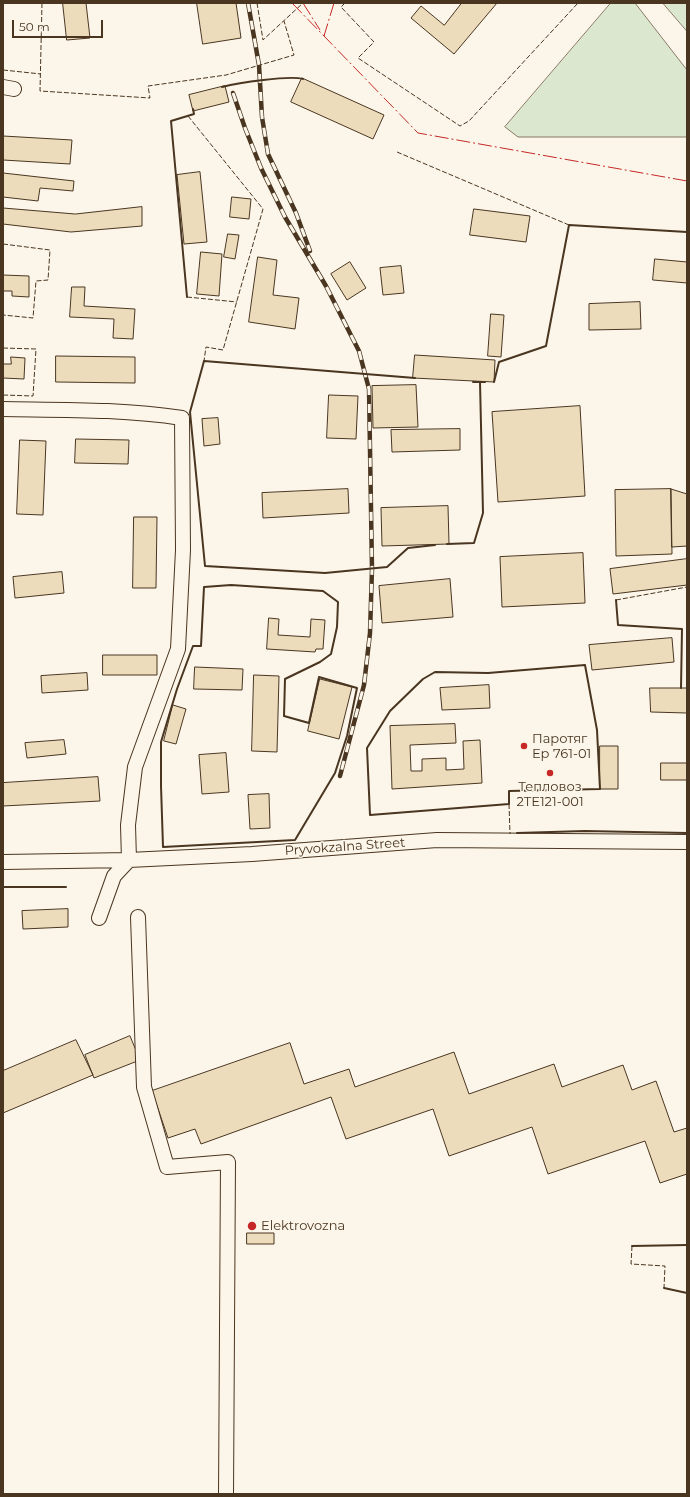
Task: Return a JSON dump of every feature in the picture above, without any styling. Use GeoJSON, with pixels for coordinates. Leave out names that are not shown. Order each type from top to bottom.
{"type":"FeatureCollection","features":[{"type":"Feature","properties":{"kind":"street"},"geometry":{"type":"LineString","coordinates":[[3,409],[105,411],[154,414],[182,418],[183,550],[178,649],[135,767],[128,824],[129,860],[114,876],[99,918]]}},
{"type":"Feature","properties":{"kind":"street","name":"Pryvokzalna Street"},"geometry":{"type":"LineString","coordinates":[[3,862],[129,860],[252,854],[438,840],[687,842]]}},
{"type":"Feature","properties":{"kind":"street"},"geometry":{"type":"LineString","coordinates":[[138,917],[144,1087],[167,1167],[228,1162],[226,1494]]}},
{"type":"Feature","properties":{"kind":"green space"},"geometry":{"type":"Polygon","coordinates":[[[611,3],[635,3],[687,70],[687,137],[518,137],[505,127],[611,3]]]}},
{"type":"Feature","properties":{"kind":"green space"},"geometry":{"type":"Polygon","coordinates":[[[663,3],[687,3],[687,31],[663,3]]]}},
{"type":"Feature","properties":{"kind":"building"},"geometry":{"type":"Polygon","coordinates":[[[63,3],[86,3],[90,38],[67,40],[63,3]]]}},
{"type":"Feature","properties":{"kind":"building"},"geometry":{"type":"Polygon","coordinates":[[[197,3],[236,3],[241,38],[203,44],[197,3]]]}},
{"type":"Feature","properties":{"kind":"building"},"geometry":{"type":"Polygon","coordinates":[[[462,3],[497,3],[454,54],[411,18],[421,6],[444,25],[462,3]]]}},
{"type":"Feature","properties":{"kind":"building"},"geometry":{"type":"Polygon","coordinates":[[[302,78],[384,115],[373,139],[291,102],[302,78]]]}},
{"type":"Feature","properties":{"kind":"building"},"geometry":{"type":"Polygon","coordinates":[[[225,86],[229,102],[193,111],[189,95],[225,86]]]}},
{"type":"Feature","properties":{"kind":"building"},"geometry":{"type":"Polygon","coordinates":[[[3,136],[72,140],[70,164],[3,160],[3,136]]]}},
{"type":"Feature","properties":{"kind":"building"},"geometry":{"type":"Polygon","coordinates":[[[200,172],[207,242],[184,244],[177,175],[200,172]]]}},
{"type":"Feature","properties":{"kind":"building"},"geometry":{"type":"Polygon","coordinates":[[[3,173],[74,181],[73,191],[40,188],[38,201],[3,197],[3,173]]]}},
{"type":"Feature","properties":{"kind":"building"},"geometry":{"type":"Polygon","coordinates":[[[232,197],[251,199],[249,219],[230,217],[232,197]]]}},
{"type":"Feature","properties":{"kind":"building"},"geometry":{"type":"Polygon","coordinates":[[[142,207],[142,226],[71,232],[3,224],[3,208],[75,214],[142,207]]]}},
{"type":"Feature","properties":{"kind":"building"},"geometry":{"type":"Polygon","coordinates":[[[474,209],[530,216],[526,242],[470,235],[474,209]]]}},
{"type":"Feature","properties":{"kind":"building"},"geometry":{"type":"Polygon","coordinates":[[[228,234],[239,235],[235,259],[224,257],[228,234]]]}},
{"type":"Feature","properties":{"kind":"building"},"geometry":{"type":"Polygon","coordinates":[[[201,252],[222,254],[219,296],[197,294],[201,252]]]}},
{"type":"Feature","properties":{"kind":"building"},"geometry":{"type":"Polygon","coordinates":[[[258,257],[277,260],[273,295],[299,298],[295,329],[249,322],[258,257]]]}},
{"type":"Feature","properties":{"kind":"building"},"geometry":{"type":"Polygon","coordinates":[[[655,259],[687,262],[687,283],[653,280],[655,259]]]}},
{"type":"Feature","properties":{"kind":"building"},"geometry":{"type":"Polygon","coordinates":[[[350,262],[366,288],[347,300],[331,274],[350,262]]]}},
{"type":"Feature","properties":{"kind":"building"},"geometry":{"type":"Polygon","coordinates":[[[401,266],[404,293],[383,295],[380,268],[401,266]]]}},
{"type":"Feature","properties":{"kind":"building"},"geometry":{"type":"Polygon","coordinates":[[[3,275],[29,276],[29,297],[12,296],[12,291],[3,291],[3,275]]]}},
{"type":"Feature","properties":{"kind":"building"},"geometry":{"type":"Polygon","coordinates":[[[72,287],[85,287],[84,306],[135,309],[133,339],[113,338],[114,319],[70,317],[72,287]]]}},
{"type":"Feature","properties":{"kind":"building"},"geometry":{"type":"Polygon","coordinates":[[[640,302],[641,329],[589,330],[589,304],[640,302]]]}},
{"type":"Feature","properties":{"kind":"building"},"geometry":{"type":"Polygon","coordinates":[[[491,314],[504,315],[501,357],[488,356],[491,314]]]}},
{"type":"Feature","properties":{"kind":"building"},"geometry":{"type":"Polygon","coordinates":[[[415,355],[495,360],[494,382],[413,378],[415,355]]]}},
{"type":"Feature","properties":{"kind":"building"},"geometry":{"type":"Polygon","coordinates":[[[56,356],[135,357],[135,383],[56,382],[56,356]]]}},
{"type":"Feature","properties":{"kind":"building"},"geometry":{"type":"Polygon","coordinates":[[[11,357],[25,358],[24,379],[3,378],[3,364],[11,364],[11,357]]]}},
{"type":"Feature","properties":{"kind":"building"},"geometry":{"type":"Polygon","coordinates":[[[416,385],[418,427],[373,428],[372,386],[416,385]]]}},
{"type":"Feature","properties":{"kind":"building"},"geometry":{"type":"Polygon","coordinates":[[[329,395],[358,396],[356,439],[327,438],[329,395]]]}},
{"type":"Feature","properties":{"kind":"building"},"geometry":{"type":"Polygon","coordinates":[[[580,406],[585,496],[498,502],[492,412],[580,406]]]}},
{"type":"Feature","properties":{"kind":"building"},"geometry":{"type":"Polygon","coordinates":[[[218,418],[220,444],[204,446],[202,419],[218,418]]]}},
{"type":"Feature","properties":{"kind":"building"},"geometry":{"type":"Polygon","coordinates":[[[460,429],[460,450],[392,452],[391,430],[460,429]]]}},
{"type":"Feature","properties":{"kind":"building"},"geometry":{"type":"Polygon","coordinates":[[[76,439],[129,440],[128,464],[75,463],[76,439]]]}},
{"type":"Feature","properties":{"kind":"building"},"geometry":{"type":"Polygon","coordinates":[[[20,440],[46,441],[43,515],[17,514],[20,440]]]}},
{"type":"Feature","properties":{"kind":"building"},"geometry":{"type":"Polygon","coordinates":[[[348,489],[349,513],[263,518],[262,493],[348,489]]]}},
{"type":"Feature","properties":{"kind":"building"},"geometry":{"type":"Polygon","coordinates":[[[671,489],[672,554],[616,556],[615,490],[671,489]]]}},
{"type":"Feature","properties":{"kind":"building"},"geometry":{"type":"Polygon","coordinates":[[[671,489],[687,494],[687,546],[672,547],[671,489]]]}},
{"type":"Feature","properties":{"kind":"building"},"geometry":{"type":"Polygon","coordinates":[[[448,506],[449,544],[382,546],[381,508],[448,506]]]}},
{"type":"Feature","properties":{"kind":"building"},"geometry":{"type":"Polygon","coordinates":[[[134,517],[157,517],[156,588],[133,588],[134,517]]]}},
{"type":"Feature","properties":{"kind":"building"},"geometry":{"type":"Polygon","coordinates":[[[583,553],[585,603],[502,607],[500,557],[583,553]]]}},
{"type":"Feature","properties":{"kind":"building"},"geometry":{"type":"Polygon","coordinates":[[[687,559],[687,585],[613,594],[610,569],[687,559]]]}},
{"type":"Feature","properties":{"kind":"building"},"geometry":{"type":"Polygon","coordinates":[[[62,572],[64,593],[15,598],[13,577],[62,572]]]}},
{"type":"Feature","properties":{"kind":"building"},"geometry":{"type":"Polygon","coordinates":[[[450,579],[453,617],[382,623],[379,586],[450,579]]]}},
{"type":"Feature","properties":{"kind":"building"},"geometry":{"type":"Polygon","coordinates":[[[269,618],[279,619],[278,635],[310,637],[311,619],[325,620],[323,649],[316,649],[315,652],[267,649],[269,618]]]}},
{"type":"Feature","properties":{"kind":"building"},"geometry":{"type":"Polygon","coordinates":[[[672,638],[674,662],[592,670],[589,645],[672,638]]]}},
{"type":"Feature","properties":{"kind":"building"},"geometry":{"type":"Polygon","coordinates":[[[103,655],[157,655],[157,675],[103,675],[103,655]]]}},
{"type":"Feature","properties":{"kind":"building"},"geometry":{"type":"Polygon","coordinates":[[[195,667],[243,669],[242,690],[194,689],[195,667]]]}},
{"type":"Feature","properties":{"kind":"building"},"geometry":{"type":"Polygon","coordinates":[[[87,673],[88,690],[42,693],[41,676],[87,673]]]}},
{"type":"Feature","properties":{"kind":"building"},"geometry":{"type":"Polygon","coordinates":[[[254,675],[279,676],[277,752],[252,751],[254,675]]]}},
{"type":"Feature","properties":{"kind":"building"},"geometry":{"type":"Polygon","coordinates":[[[320,679],[352,687],[339,739],[308,731],[320,679]]]}},
{"type":"Feature","properties":{"kind":"building"},"geometry":{"type":"Polygon","coordinates":[[[489,685],[490,708],[442,710],[440,688],[489,685]]]}},
{"type":"Feature","properties":{"kind":"building"},"geometry":{"type":"Polygon","coordinates":[[[650,688],[687,688],[687,713],[651,712],[650,688]]]}},
{"type":"Feature","properties":{"kind":"building"},"geometry":{"type":"Polygon","coordinates":[[[173,705],[186,709],[176,744],[164,741],[173,705]]]}},
{"type":"Feature","properties":{"kind":"building"},"geometry":{"type":"Polygon","coordinates":[[[455,724],[456,743],[410,745],[411,771],[422,771],[422,759],[446,758],[446,770],[464,769],[463,741],[480,740],[482,783],[392,789],[390,726],[455,724]]]}},
{"type":"Feature","properties":{"kind":"building"},"geometry":{"type":"Polygon","coordinates":[[[64,740],[66,754],[27,758],[25,743],[64,740]]]}},
{"type":"Feature","properties":{"kind":"building"},"geometry":{"type":"Polygon","coordinates":[[[600,746],[618,746],[618,789],[600,789],[600,746]]]}},
{"type":"Feature","properties":{"kind":"building"},"geometry":{"type":"Polygon","coordinates":[[[226,753],[229,792],[202,794],[199,755],[226,753]]]}},
{"type":"Feature","properties":{"kind":"building"},"geometry":{"type":"Polygon","coordinates":[[[661,763],[687,763],[687,780],[661,780],[661,763]]]}},
{"type":"Feature","properties":{"kind":"building"},"geometry":{"type":"Polygon","coordinates":[[[98,777],[100,801],[3,806],[3,783],[98,777]]]}},
{"type":"Feature","properties":{"kind":"building"},"geometry":{"type":"Polygon","coordinates":[[[269,794],[270,828],[250,829],[248,795],[269,794]]]}},
{"type":"Feature","properties":{"kind":"building"},"geometry":{"type":"Polygon","coordinates":[[[68,909],[68,927],[23,929],[22,911],[68,909]]]}},
{"type":"Feature","properties":{"kind":"building"},"geometry":{"type":"Polygon","coordinates":[[[130,1036],[140,1060],[94,1078],[85,1055],[130,1036]]]}},
{"type":"Feature","properties":{"kind":"building"},"geometry":{"type":"Polygon","coordinates":[[[76,1040],[93,1075],[3,1113],[3,1071],[76,1040]]]}},
{"type":"Feature","properties":{"kind":"building"},"geometry":{"type":"Polygon","coordinates":[[[290,1043],[304,1084],[349,1069],[355,1087],[454,1052],[469,1094],[554,1064],[562,1087],[623,1065],[632,1090],[656,1081],[674,1132],[687,1128],[687,1174],[660,1183],[645,1141],[548,1174],[532,1127],[449,1156],[433,1109],[346,1139],[331,1097],[201,1144],[195,1129],[168,1138],[152,1091],[290,1043]]]}},
{"type":"Feature","properties":{"kind":"building"},"geometry":{"type":"Polygon","coordinates":[[[247,1233],[274,1233],[274,1244],[247,1244],[247,1233]]]}},
{"type":"Feature","properties":{"kind":"railway"},"geometry":{"type":"LineString","coordinates":[[248,3],[259,65],[262,117],[268,154],[296,213],[310,251]]}},
{"type":"Feature","properties":{"kind":"railway"},"geometry":{"type":"LineString","coordinates":[[233,93],[261,168],[285,217],[326,286],[359,351],[369,389],[372,569],[370,633],[364,685],[340,776]]}},
{"type":"Feature","properties":{"kind":"fence"},"geometry":{"type":"LineString","coordinates":[[42,3],[40,91],[150,98],[148,86],[226,75],[294,55],[284,21]]}},
{"type":"Feature","properties":{"kind":"fence"},"geometry":{"type":"LineString","coordinates":[[257,3],[263,40],[303,3]]}},
{"type":"Feature","properties":{"kind":"fence"},"geometry":{"type":"LineString","coordinates":[[345,3],[341,7],[374,42],[358,58],[460,126],[469,121],[578,3]]}},
{"type":"Feature","properties":{"kind":"fence"},"geometry":{"type":"LineString","coordinates":[[3,70],[41,74]]}},
{"type":"Feature","properties":{"kind":"fence"},"geometry":{"type":"LineString","coordinates":[[188,116],[263,209],[223,350],[206,347],[204,361]]}},
{"type":"Feature","properties":{"kind":"fence"},"geometry":{"type":"LineString","coordinates":[[397,152],[569,225]]}},
{"type":"Feature","properties":{"kind":"fence"},"geometry":{"type":"LineString","coordinates":[[3,244],[50,250],[48,280],[36,281],[33,318],[3,315]]}},
{"type":"Feature","properties":{"kind":"fence"},"geometry":{"type":"LineString","coordinates":[[187,297],[237,302]]}},
{"type":"Feature","properties":{"kind":"fence"},"geometry":{"type":"LineString","coordinates":[[3,348],[36,349],[33,396],[3,395]]}},
{"type":"Feature","properties":{"kind":"fence"},"geometry":{"type":"LineString","coordinates":[[616,600],[687,587]]}},
{"type":"Feature","properties":{"kind":"fence"},"geometry":{"type":"LineString","coordinates":[[509,804],[510,834]]}},
{"type":"Feature","properties":{"kind":"fence"},"geometry":{"type":"LineString","coordinates":[[632,1246],[631,1264],[665,1266],[664,1288]]}},
{"type":"Feature","properties":{"kind":"wall"},"geometry":{"type":"LineString","coordinates":[[222,87],[275,79],[303,79]]}},
{"type":"Feature","properties":{"kind":"wall"},"geometry":{"type":"LineString","coordinates":[[187,297],[171,121],[194,114],[193,109]]}},
{"type":"Feature","properties":{"kind":"wall"},"geometry":{"type":"LineString","coordinates":[[494,382],[499,362],[546,346],[569,225],[687,232]]}},
{"type":"Feature","properties":{"kind":"wall"},"geometry":{"type":"LineString","coordinates":[[415,378],[204,361],[190,412],[205,566],[325,573],[387,567],[408,548],[435,545]]}},
{"type":"Feature","properties":{"kind":"wall"},"geometry":{"type":"LineString","coordinates":[[473,382],[485,382]]}},
{"type":"Feature","properties":{"kind":"wall"},"geometry":{"type":"LineString","coordinates":[[447,544],[474,543],[483,513],[480,382]]}},
{"type":"Feature","properties":{"kind":"wall"},"geometry":{"type":"LineString","coordinates":[[231,585],[323,591],[338,602],[337,627],[331,654],[320,662],[285,679],[284,716],[309,723],[319,677],[357,688],[347,736],[335,773],[295,840],[163,847],[161,742],[177,689],[193,646],[201,646],[204,587],[231,585]]}},
{"type":"Feature","properties":{"kind":"wall"},"geometry":{"type":"LineString","coordinates":[[616,600],[618,625],[682,629],[681,688]]}},
{"type":"Feature","properties":{"kind":"wall"},"geometry":{"type":"LineString","coordinates":[[585,665],[597,730],[600,789],[509,791],[509,804],[370,815],[367,748],[390,711],[423,679],[435,672],[488,673],[585,665]]}},
{"type":"Feature","properties":{"kind":"wall"},"geometry":{"type":"LineString","coordinates":[[517,833],[585,831],[687,833]]}},
{"type":"Feature","properties":{"kind":"wall"},"geometry":{"type":"LineString","coordinates":[[3,887],[66,887]]}},
{"type":"Feature","properties":{"kind":"wall"},"geometry":{"type":"LineString","coordinates":[[632,1246],[687,1245]]}},
{"type":"Feature","properties":{"kind":"wall"},"geometry":{"type":"LineString","coordinates":[[664,1288],[687,1293]]}},
{"type":"Feature","properties":{"kind":"power"},"geometry":{"type":"LineString","coordinates":[[292,3],[418,133],[687,181]]}},
{"type":"Feature","properties":{"kind":"power"},"geometry":{"type":"LineString","coordinates":[[303,3],[320,30]]}},
{"type":"Feature","properties":{"kind":"power"},"geometry":{"type":"LineString","coordinates":[[324,35],[334,3]]}},
{"type":"Feature","properties":{"kind":"place","name":"Паротяг Ер 761-01"},"geometry":{"type":"Point","coordinates":[524,746]}},
{"type":"Feature","properties":{"kind":"place","name":"Тепловоз 2ТЕ121-001"},"geometry":{"type":"Point","coordinates":[550,773]}},
{"type":"Feature","properties":{"kind":"place","name":"Elektrovozna"},"geometry":{"type":"Point","coordinates":[252,1226]}}]}
